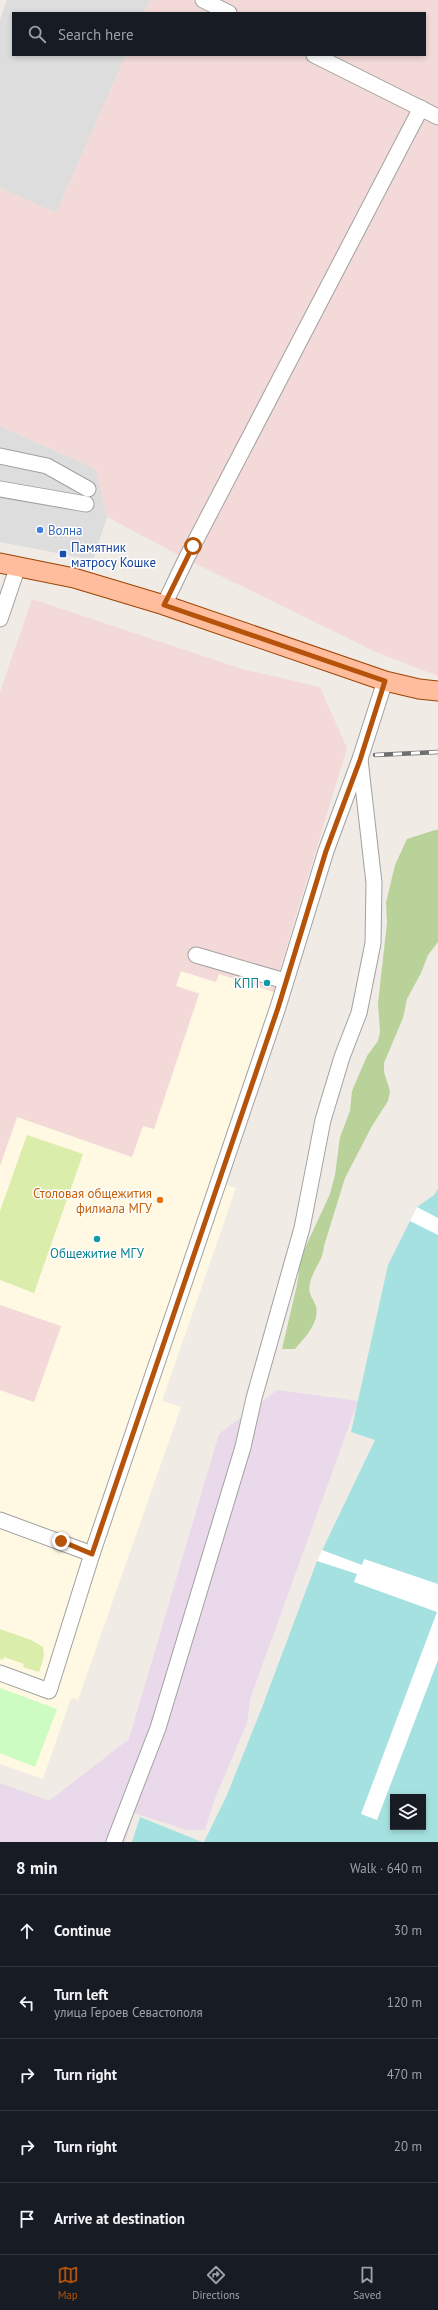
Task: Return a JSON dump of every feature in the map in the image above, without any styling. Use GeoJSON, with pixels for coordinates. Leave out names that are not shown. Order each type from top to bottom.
{"type":"FeatureCollection","features":[{"type":"Feature","properties":{"kind":"main road"},"geometry":{"type":"LineString","coordinates":[[9,565],[74,578],[164,605],[385,681],[419,689],[438,691]]}},
{"type":"Feature","properties":{"kind":"street"},"geometry":{"type":"LineString","coordinates":[[203,0],[227,12]]}},
{"type":"Feature","properties":{"kind":"street"},"geometry":{"type":"LineString","coordinates":[[316,56],[438,117]]}},
{"type":"Feature","properties":{"kind":"street"},"geometry":{"type":"LineString","coordinates":[[164,605],[421,108]]}},
{"type":"Feature","properties":{"kind":"street"},"geometry":{"type":"LineString","coordinates":[[0,456],[47,466],[87,496],[0,489]]}},
{"type":"Feature","properties":{"kind":"street"},"geometry":{"type":"LineString","coordinates":[[0,619],[9,565]]}},
{"type":"Feature","properties":{"kind":"street"},"geometry":{"type":"LineString","coordinates":[[0,1673],[49,1691],[92,1554],[285,981],[326,851],[360,760],[385,681]]}},
{"type":"Feature","properties":{"kind":"street"},"geometry":{"type":"LineString","coordinates":[[114,1842],[158,1728],[243,1447],[254,1398],[302,1228],[323,1120],[342,1057],[359,1013],[373,943],[374,884],[360,760]]}},
{"type":"Feature","properties":{"kind":"street"},"geometry":{"type":"LineString","coordinates":[[196,955],[285,981]]}},
{"type":"Feature","properties":{"kind":"street"},"geometry":{"type":"LineString","coordinates":[[0,1520],[92,1554]]}},
{"type":"Feature","properties":{"kind":"shaded area"},"geometry":{"type":"Polygon","coordinates":[[[7,0],[150,0],[144,12],[12,12],[12,56],[126,56],[56,213],[0,188],[0,19],[7,0]]]}},
{"type":"Feature","properties":{"kind":"shaded area"},"geometry":{"type":"Polygon","coordinates":[[[150,0],[438,0],[438,676],[378,653],[186,559],[107,517],[96,469],[0,426],[0,188],[56,213],[126,56],[426,56],[426,12],[144,12],[150,0]]]}},
{"type":"Feature","properties":{"kind":"shaded area"},"geometry":{"type":"Polygon","coordinates":[[[0,426],[96,469],[107,517],[93,560],[0,542],[0,426]]]}},
{"type":"Feature","properties":{"kind":"shaded area"},"geometry":{"type":"Polygon","coordinates":[[[32,599],[242,669],[320,687],[347,748],[277,979],[277,993],[219,974],[216,982],[181,971],[176,986],[199,994],[154,1129],[143,1126],[132,1157],[17,1117],[0,1166],[0,692],[32,599]]]}},
{"type":"Feature","properties":{"kind":"shaded area"},"geometry":{"type":"Polygon","coordinates":[[[181,971],[215,982],[219,973],[277,993],[212,1180],[236,1188],[162,1401],[181,1407],[78,1700],[71,1698],[43,1779],[0,1764],[0,1390],[34,1402],[61,1327],[0,1305],[0,1166],[17,1117],[132,1157],[143,1126],[154,1129],[199,993],[176,986],[181,971]]]}},
{"type":"Feature","properties":{"kind":"shaded area"},"geometry":{"type":"Polygon","coordinates":[[[0,1305],[61,1326],[34,1402],[0,1390],[0,1305]]]}},
{"type":"Feature","properties":{"kind":"shaded area"},"geometry":{"type":"Polygon","coordinates":[[[277,1390],[358,1401],[250,1699],[247,1723],[215,1798],[205,1830],[187,1830],[134,1813],[125,1842],[0,1842],[0,1783],[49,1801],[129,1739],[219,1434],[277,1390]]]}},
{"type":"Feature","properties":{"kind":"green space"},"geometry":{"type":"Polygon","coordinates":[[[438,830],[438,942],[428,955],[421,973],[407,999],[403,1018],[384,1063],[384,1072],[390,1091],[388,1101],[372,1126],[345,1178],[322,1256],[311,1278],[309,1290],[316,1306],[316,1318],[307,1335],[295,1349],[282,1349],[297,1285],[301,1257],[330,1194],[335,1175],[340,1137],[350,1111],[352,1091],[367,1056],[378,1041],[380,1032],[378,1003],[387,923],[386,903],[395,865],[407,839],[438,830]]]}},
{"type":"Feature","properties":{"kind":"green space"},"geometry":{"type":"Polygon","coordinates":[[[27,1135],[83,1154],[34,1293],[0,1280],[0,1211],[27,1135]]]}},
{"type":"Feature","properties":{"kind":"green space"},"geometry":{"type":"Polygon","coordinates":[[[0,1629],[31,1640],[43,1647],[44,1656],[39,1672],[23,1667],[24,1664],[4,1657],[3,1660],[0,1659],[0,1629]]]}},
{"type":"Feature","properties":{"kind":"green space"},"geometry":{"type":"Polygon","coordinates":[[[0,1688],[57,1709],[35,1767],[0,1753],[0,1688]]]}},
{"type":"Feature","properties":{"kind":"water"},"geometry":{"type":"Polygon","coordinates":[[[438,1189],[438,1842],[204,1842],[227,1795],[261,1710],[317,1561],[375,1440],[351,1432],[388,1265],[417,1207],[434,1195],[438,1189]]]}},
{"type":"Feature","properties":{"kind":"water"},"geometry":{"type":"Polygon","coordinates":[[[140,1817],[202,1842],[132,1842],[140,1817]]]}},
{"type":"Feature","properties":{"kind":"pier"},"geometry":{"type":"Polygon","coordinates":[[[417,1207],[438,1218],[438,1235],[410,1221],[417,1207]]]}},
{"type":"Feature","properties":{"kind":"pier"},"geometry":{"type":"Polygon","coordinates":[[[322,1550],[362,1565],[364,1559],[438,1584],[438,1660],[377,1820],[361,1814],[437,1612],[354,1582],[357,1574],[317,1561],[322,1550]]]}},
{"type":"Feature","properties":{"kind":"railway"},"geometry":{"type":"LineString","coordinates":[[375,755],[438,752]]}},
{"type":"Feature","properties":{"kind":"place","name":"Волна"},"geometry":{"type":"Point","coordinates":[40,530]}},
{"type":"Feature","properties":{"kind":"place","name":"Памятник матросу Кошке"},"geometry":{"type":"Point","coordinates":[63,554]}},
{"type":"Feature","properties":{"kind":"place","name":"КПП"},"geometry":{"type":"Point","coordinates":[267,983]}},
{"type":"Feature","properties":{"kind":"place","name":"Столовая общежития филиала МГУ"},"geometry":{"type":"Point","coordinates":[160,1200]}},
{"type":"Feature","properties":{"kind":"place","name":"Общежитие МГУ"},"geometry":{"type":"Point","coordinates":[97,1239]}},
{"type":"Feature","properties":{"kind":"route"},"geometry":{"type":"LineString","coordinates":[[61,1541],[92,1554],[278,1008],[326,851],[360,760],[385,681],[164,605],[193,546]]}}]}
